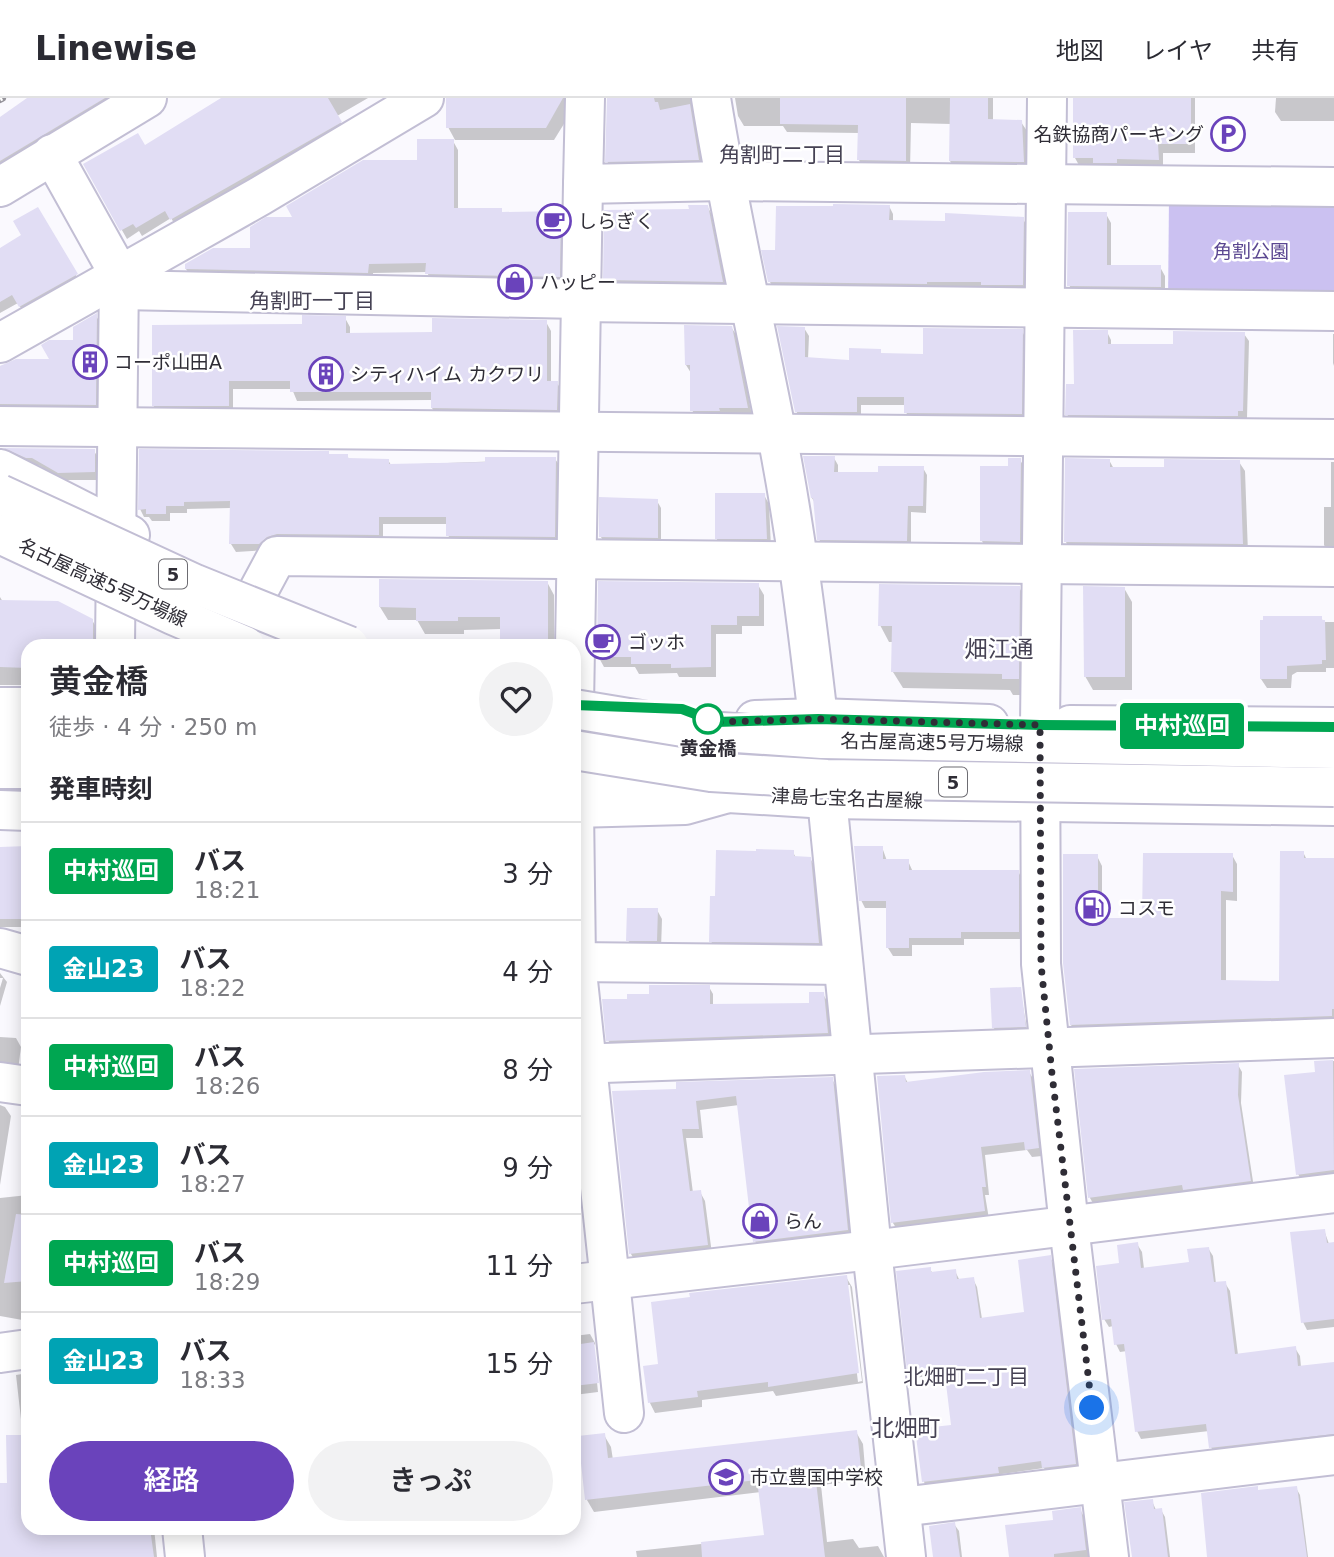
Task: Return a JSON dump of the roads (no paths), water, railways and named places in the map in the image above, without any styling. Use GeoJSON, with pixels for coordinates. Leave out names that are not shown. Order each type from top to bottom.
{"type":"FeatureCollection","features":[{"type":"Feature","properties":{"kind":"main road"},"geometry":{"type":"LineString","coordinates":[[0,187],[147,98]]}},
{"type":"Feature","properties":{"kind":"main road"},"geometry":{"type":"LineString","coordinates":[[0,343],[119,282],[424,98]]}},
{"type":"Feature","properties":{"kind":"main road"},"geometry":{"type":"LineString","coordinates":[[576,639],[579,300],[585,98]]}},
{"type":"Feature","properties":{"kind":"main road"},"geometry":{"type":"LineString","coordinates":[[710,98],[724,181],[776,432],[798,560],[818,719]]}},
{"type":"Feature","properties":{"kind":"main road"},"geometry":{"type":"LineString","coordinates":[[1047,98],[1040,725],[1041,964],[1069,1226],[1110,1557]]}},
{"type":"Feature","properties":{"kind":"main road"},"geometry":{"type":"LineString","coordinates":[[52,154],[119,282],[115,639]]}},
{"type":"Feature","properties":{"kind":"main road"},"geometry":{"type":"LineString","coordinates":[[583,184],[724,181],[1334,187]]}},
{"type":"Feature","properties":{"kind":"main road"},"geometry":{"type":"LineString","coordinates":[[119,282],[579,300],[1334,312]]}},
{"type":"Feature","properties":{"kind":"main road"},"geometry":{"type":"LineString","coordinates":[[0,426],[1334,439]]}},
{"type":"Feature","properties":{"kind":"main road"},"geometry":{"type":"LineString","coordinates":[[0,469],[255,597],[354,639]]}},
{"type":"Feature","properties":{"kind":"main road","name":"名古屋高速5号万場線"},"geometry":{"type":"LineString","coordinates":[[0,494],[195,584],[332,639]]}},
{"type":"Feature","properties":{"kind":"main road","name":"名古屋高速5号万場線"},"geometry":{"type":"LineString","coordinates":[[0,534],[229,639]]}},
{"type":"Feature","properties":{"kind":"main road"},"geometry":{"type":"LineString","coordinates":[[255,597],[277,556],[1334,567]]}},
{"type":"Feature","properties":{"kind":"main road"},"geometry":{"type":"LineString","coordinates":[[581,706],[682,709],[716,722],[818,719],[1040,725],[1334,727]]}},
{"type":"Feature","properties":{"kind":"main road"},"geometry":{"type":"LineString","coordinates":[[0,707],[21,707]]}},
{"type":"Feature","properties":{"kind":"main road","name":"名古屋高速5号万場線"},"geometry":{"type":"LineString","coordinates":[[581,707],[707,731],[822,739],[1334,749]]}},
{"type":"Feature","properties":{"kind":"main road"},"geometry":{"type":"LineString","coordinates":[[581,740],[682,740],[716,722]]}},
{"type":"Feature","properties":{"kind":"main road"},"geometry":{"type":"LineString","coordinates":[[0,739],[21,739]]}},
{"type":"Feature","properties":{"kind":"main road","name":"名古屋高速5号万場線"},"geometry":{"type":"LineString","coordinates":[[581,751],[710,772],[827,779],[1334,787]]}},
{"type":"Feature","properties":{"kind":"main road"},"geometry":{"type":"LineString","coordinates":[[0,769],[21,769]]}},
{"type":"Feature","properties":{"kind":"main road","name":"津島七宝名古屋線"},"geometry":{"type":"LineString","coordinates":[[581,771],[685,773],[729,793],[827,799],[1334,806]]}},
{"type":"Feature","properties":{"kind":"main road"},"geometry":{"type":"LineString","coordinates":[[581,808],[685,806],[729,793]]}},
{"type":"Feature","properties":{"kind":"main road"},"geometry":{"type":"LineString","coordinates":[[827,799],[906,1557]]}},
{"type":"Feature","properties":{"kind":"main road"},"geometry":{"type":"LineString","coordinates":[[0,810],[21,811]]}},
{"type":"Feature","properties":{"kind":"main road"},"geometry":{"type":"LineString","coordinates":[[0,948],[21,954]]}},
{"type":"Feature","properties":{"kind":"main road"},"geometry":{"type":"LineString","coordinates":[[581,962],[843,965]]}},
{"type":"Feature","properties":{"kind":"main road"},"geometry":{"type":"LineString","coordinates":[[581,1063],[1334,1038]]}},
{"type":"Feature","properties":{"kind":"main road"},"geometry":{"type":"LineString","coordinates":[[0,1082],[21,1085]]}},
{"type":"Feature","properties":{"kind":"main road"},"geometry":{"type":"LineString","coordinates":[[581,1083],[591,1282],[624,1413]]}},
{"type":"Feature","properties":{"kind":"main road"},"geometry":{"type":"LineString","coordinates":[[591,1282],[1334,1193]]}},
{"type":"Feature","properties":{"kind":"main road"},"geometry":{"type":"LineString","coordinates":[[0,1353],[21,1350]]}},
{"type":"Feature","properties":{"kind":"main road"},"geometry":{"type":"LineString","coordinates":[[901,1507],[1334,1455]]}},
{"type":"Feature","properties":{"kind":"main road"},"geometry":{"type":"LineString","coordinates":[[182,1535],[184,1557]]}},
{"type":"Feature","properties":{"kind":"place","name":"名鉄協商パーキング"},"geometry":{"type":"Point","coordinates":[1228,134]}},
{"type":"Feature","properties":{"kind":"place","name":"しらぎく"},"geometry":{"type":"Point","coordinates":[554,221]}},
{"type":"Feature","properties":{"kind":"place","name":"ハッピー"},"geometry":{"type":"Point","coordinates":[515,282]}},
{"type":"Feature","properties":{"kind":"place","name":"コーポ山田A"},"geometry":{"type":"Point","coordinates":[90,362]}},
{"type":"Feature","properties":{"kind":"place","name":"シティハイム カクワリ"},"geometry":{"type":"Point","coordinates":[326,374]}},
{"type":"Feature","properties":{"kind":"place","name":"ゴッホ"},"geometry":{"type":"Point","coordinates":[603,642]}},
{"type":"Feature","properties":{"kind":"place","name":"黄金橋"},"geometry":{"type":"Point","coordinates":[708,719]}},
{"type":"Feature","properties":{"kind":"place","name":"コスモ"},"geometry":{"type":"Point","coordinates":[1093,908]}},
{"type":"Feature","properties":{"kind":"place","name":"らん"},"geometry":{"type":"Point","coordinates":[760,1221]}},
{"type":"Feature","properties":{"kind":"place","name":"市立豊国中学校"},"geometry":{"type":"Point","coordinates":[726,1477]}},
{"type":"Feature","properties":{"kind":"district","name":"角割町二丁目"},"geometry":{"type":"Point","coordinates":[782,155]}},
{"type":"Feature","properties":{"kind":"district","name":"角割町一丁目"},"geometry":{"type":"Point","coordinates":[312,301]}},
{"type":"Feature","properties":{"kind":"district","name":"畑江通"},"geometry":{"type":"Point","coordinates":[999,649]}},
{"type":"Feature","properties":{"kind":"district","name":"北畑町二丁目"},"geometry":{"type":"Point","coordinates":[966,1377]}},
{"type":"Feature","properties":{"kind":"district","name":"北畑町"},"geometry":{"type":"Point","coordinates":[906,1428]}},
{"type":"Feature","properties":{"kind":"park label","name":"角割公園"},"geometry":{"type":"Point","coordinates":[1251,251]}}]}
